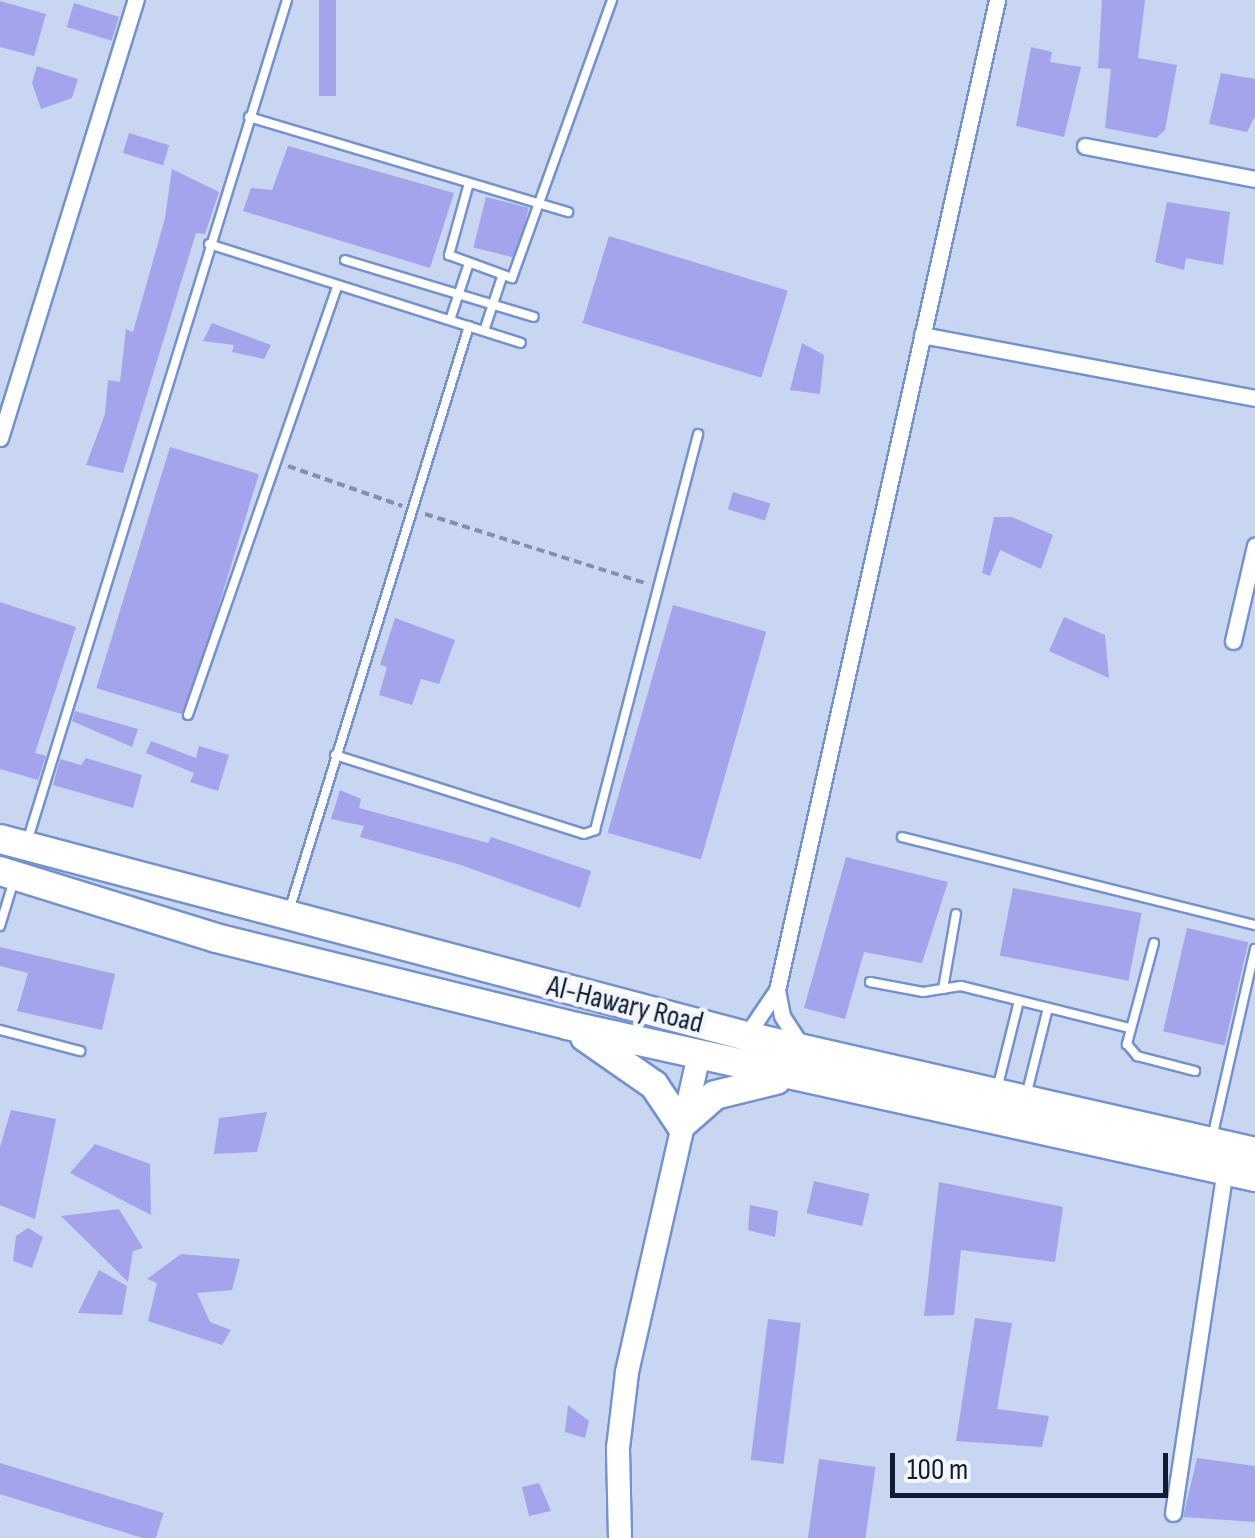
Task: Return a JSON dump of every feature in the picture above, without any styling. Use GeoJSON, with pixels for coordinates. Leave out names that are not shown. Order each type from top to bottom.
{"type":"FeatureCollection","features":[{"type":"Feature","properties":{"kind":"highway","name":"Al-Hawary Road"},"geometry":{"type":"LineString","coordinates":[[13,843],[287,920],[746,1036],[1255,1152]]}},
{"type":"Feature","properties":{"kind":"highway","name":"Al-Hawary Road"},"geometry":{"type":"LineString","coordinates":[[8,874],[216,938],[567,1025],[1255,1177]]}},
{"type":"Feature","properties":{"kind":"highway"},"geometry":{"type":"LineString","coordinates":[[567,1025],[642,1075],[681,1125],[731,1087],[806,1079]]}},
{"type":"Feature","properties":{"kind":"street"},"geometry":{"type":"LineString","coordinates":[[0,438],[136,0]]}},
{"type":"Feature","properties":{"kind":"street"},"geometry":{"type":"LineString","coordinates":[[746,1036],[777,990],[997,0]]}},
{"type":"Feature","properties":{"kind":"street"},"geometry":{"type":"LineString","coordinates":[[1086,146],[1255,178]]}},
{"type":"Feature","properties":{"kind":"street"},"geometry":{"type":"LineString","coordinates":[[922,335],[1255,398]]}},
{"type":"Feature","properties":{"kind":"street"},"geometry":{"type":"LineString","coordinates":[[1233,642],[1250,588],[1255,546]]}},
{"type":"Feature","properties":{"kind":"street"},"geometry":{"type":"LineString","coordinates":[[777,990],[782,1016],[804,1049]]}},
{"type":"Feature","properties":{"kind":"street"},"geometry":{"type":"LineString","coordinates":[[620,1538],[621,1410],[699,1055]]}},
{"type":"Feature","properties":{"kind":"street"},"geometry":{"type":"LineString","coordinates":[[1173,1512],[1225,1170]]}},
{"type":"Feature","properties":{"kind":"lane"},"geometry":{"type":"LineString","coordinates":[[13,843],[287,0]]}},
{"type":"Feature","properties":{"kind":"lane"},"geometry":{"type":"LineString","coordinates":[[469,183],[449,251],[454,262],[502,277],[520,271],[612,0]]}},
{"type":"Feature","properties":{"kind":"lane"},"geometry":{"type":"LineString","coordinates":[[249,118],[568,212]]}},
{"type":"Feature","properties":{"kind":"lane"},"geometry":{"type":"LineString","coordinates":[[209,244],[520,343]]}},
{"type":"Feature","properties":{"kind":"lane"},"geometry":{"type":"LineString","coordinates":[[345,260],[534,318]]}},
{"type":"Feature","properties":{"kind":"lane"},"geometry":{"type":"LineString","coordinates":[[450,320],[468,266]]}},
{"type":"Feature","properties":{"kind":"lane"},"geometry":{"type":"LineString","coordinates":[[484,331],[502,277]]}},
{"type":"Feature","properties":{"kind":"lane"},"geometry":{"type":"LineString","coordinates":[[188,715],[338,285]]}},
{"type":"Feature","properties":{"kind":"lane"},"geometry":{"type":"LineString","coordinates":[[287,920],[469,326]]}},
{"type":"Feature","properties":{"kind":"lane"},"geometry":{"type":"LineString","coordinates":[[335,755],[592,833],[698,434]]}},
{"type":"Feature","properties":{"kind":"lane"},"geometry":{"type":"LineString","coordinates":[[902,836],[1255,925]]}},
{"type":"Feature","properties":{"kind":"lane"},"geometry":{"type":"LineString","coordinates":[[0,926],[8,874]]}},
{"type":"Feature","properties":{"kind":"lane"},"geometry":{"type":"LineString","coordinates":[[943,988],[956,914]]}},
{"type":"Feature","properties":{"kind":"lane"},"geometry":{"type":"LineString","coordinates":[[1154,943],[1129,1028],[1132,1053],[1194,1071]]}},
{"type":"Feature","properties":{"kind":"lane"},"geometry":{"type":"LineString","coordinates":[[1211,1143],[1255,949]]}},
{"type":"Feature","properties":{"kind":"lane"},"geometry":{"type":"LineString","coordinates":[[870,982],[923,992],[943,988],[1019,1001],[1129,1028]]}},
{"type":"Feature","properties":{"kind":"lane"},"geometry":{"type":"LineString","coordinates":[[996,1093],[1019,1001]]}},
{"type":"Feature","properties":{"kind":"lane"},"geometry":{"type":"LineString","coordinates":[[1025,1100],[1048,1008]]}},
{"type":"Feature","properties":{"kind":"lane"},"geometry":{"type":"LineString","coordinates":[[0,1030],[80,1051]]}},
{"type":"Feature","properties":{"kind":"path"},"geometry":{"type":"LineString","coordinates":[[277,462],[412,510],[659,587]]}},
{"type":"Feature","properties":{"kind":"building"},"geometry":{"type":"Polygon","coordinates":[[[319,0],[336,0],[336,96],[319,96],[319,0]]]}},
{"type":"Feature","properties":{"kind":"building"},"geometry":{"type":"Polygon","coordinates":[[[1102,0],[1145,0],[1138,58],[1177,65],[1165,130],[1156,138],[1105,128],[1111,69],[1098,68],[1102,0]]]}},
{"type":"Feature","properties":{"kind":"building"},"geometry":{"type":"Polygon","coordinates":[[[0,1],[46,14],[34,56],[0,47],[0,1]]]}},
{"type":"Feature","properties":{"kind":"building"},"geometry":{"type":"Polygon","coordinates":[[[74,3],[119,17],[112,41],[67,27],[74,3]]]}},
{"type":"Feature","properties":{"kind":"building"},"geometry":{"type":"Polygon","coordinates":[[[1031,47],[1052,52],[1050,62],[1081,67],[1064,137],[1016,126],[1031,47]]]}},
{"type":"Feature","properties":{"kind":"building"},"geometry":{"type":"Polygon","coordinates":[[[37,66],[78,79],[72,98],[41,109],[32,83],[37,66]]]}},
{"type":"Feature","properties":{"kind":"building"},"geometry":{"type":"Polygon","coordinates":[[[1221,73],[1255,79],[1255,116],[1247,132],[1209,124],[1221,73]]]}},
{"type":"Feature","properties":{"kind":"building"},"geometry":{"type":"Polygon","coordinates":[[[129,133],[169,145],[163,165],[123,153],[129,133]]]}},
{"type":"Feature","properties":{"kind":"building"},"geometry":{"type":"Polygon","coordinates":[[[288,146],[454,193],[430,268],[243,211],[251,188],[272,190],[288,146]]]}},
{"type":"Feature","properties":{"kind":"building"},"geometry":{"type":"Polygon","coordinates":[[[172,169],[219,192],[205,234],[196,233],[123,473],[86,465],[105,414],[108,380],[120,382],[126,329],[133,332],[165,218],[172,169]]]}},
{"type":"Feature","properties":{"kind":"building"},"geometry":{"type":"Polygon","coordinates":[[[486,197],[529,208],[516,258],[473,247],[486,197]]]}},
{"type":"Feature","properties":{"kind":"building"},"geometry":{"type":"Polygon","coordinates":[[[1167,202],[1230,212],[1223,265],[1186,258],[1184,270],[1155,262],[1167,202]]]}},
{"type":"Feature","properties":{"kind":"building"},"geometry":{"type":"Polygon","coordinates":[[[609,236],[788,291],[761,378],[582,323],[609,236]]]}},
{"type":"Feature","properties":{"kind":"building"},"geometry":{"type":"Polygon","coordinates":[[[212,323],[271,345],[264,359],[232,352],[234,345],[203,341],[212,323]]]}},
{"type":"Feature","properties":{"kind":"building"},"geometry":{"type":"Polygon","coordinates":[[[802,343],[824,355],[820,394],[790,390],[802,343]]]}},
{"type":"Feature","properties":{"kind":"building"},"geometry":{"type":"Polygon","coordinates":[[[170,447],[259,474],[185,715],[96,688],[170,447]]]}},
{"type":"Feature","properties":{"kind":"building"},"geometry":{"type":"Polygon","coordinates":[[[733,492],[770,503],[765,521],[728,509],[733,492]]]}},
{"type":"Feature","properties":{"kind":"building"},"geometry":{"type":"Polygon","coordinates":[[[994,517],[1012,517],[1053,535],[1041,569],[1000,550],[990,576],[982,573],[994,517]]]}},
{"type":"Feature","properties":{"kind":"building"},"geometry":{"type":"Polygon","coordinates":[[[0,602],[76,627],[35,753],[46,756],[38,780],[0,769],[0,602]]]}},
{"type":"Feature","properties":{"kind":"building"},"geometry":{"type":"Polygon","coordinates":[[[673,605],[766,632],[701,860],[608,833],[673,605]]]}},
{"type":"Feature","properties":{"kind":"building"},"geometry":{"type":"Polygon","coordinates":[[[1064,617],[1105,635],[1109,678],[1049,651],[1064,617]]]}},
{"type":"Feature","properties":{"kind":"building"},"geometry":{"type":"Polygon","coordinates":[[[395,618],[455,640],[439,684],[421,679],[412,705],[379,695],[387,667],[380,665],[395,618]]]}},
{"type":"Feature","properties":{"kind":"building"},"geometry":{"type":"Polygon","coordinates":[[[75,711],[138,729],[132,747],[72,721],[75,711]]]}},
{"type":"Feature","properties":{"kind":"building"},"geometry":{"type":"Polygon","coordinates":[[[151,741],[196,758],[199,746],[229,755],[218,791],[190,782],[194,773],[146,753],[151,741]]]}},
{"type":"Feature","properties":{"kind":"building"},"geometry":{"type":"Polygon","coordinates":[[[86,758],[142,775],[133,808],[53,785],[60,759],[81,765],[86,758]]]}},
{"type":"Feature","properties":{"kind":"building"},"geometry":{"type":"Polygon","coordinates":[[[340,790],[361,799],[359,808],[488,843],[491,837],[591,871],[580,908],[461,865],[360,837],[364,826],[331,819],[340,790]]]}},
{"type":"Feature","properties":{"kind":"building"},"geometry":{"type":"Polygon","coordinates":[[[846,857],[948,882],[922,963],[864,952],[845,1019],[804,1008],[846,857]]]}},
{"type":"Feature","properties":{"kind":"building"},"geometry":{"type":"Polygon","coordinates":[[[1013,888],[1142,913],[1128,981],[1000,956],[1013,888]]]}},
{"type":"Feature","properties":{"kind":"building"},"geometry":{"type":"Polygon","coordinates":[[[1187,928],[1248,942],[1225,1045],[1163,1031],[1187,928]]]}},
{"type":"Feature","properties":{"kind":"building"},"geometry":{"type":"Polygon","coordinates":[[[0,947],[115,974],[102,1030],[17,1011],[28,973],[0,966],[0,947]]]}},
{"type":"Feature","properties":{"kind":"building"},"geometry":{"type":"Polygon","coordinates":[[[11,1110],[56,1119],[35,1219],[0,1205],[0,1147],[11,1110]]]}},
{"type":"Feature","properties":{"kind":"building"},"geometry":{"type":"Polygon","coordinates":[[[267,1112],[257,1152],[214,1154],[219,1118],[267,1112]]]}},
{"type":"Feature","properties":{"kind":"building"},"geometry":{"type":"Polygon","coordinates":[[[95,1144],[150,1164],[151,1215],[70,1173],[95,1144]]]}},
{"type":"Feature","properties":{"kind":"building"},"geometry":{"type":"Polygon","coordinates":[[[814,1181],[870,1194],[862,1226],[807,1213],[814,1181]]]}},
{"type":"Feature","properties":{"kind":"building"},"geometry":{"type":"Polygon","coordinates":[[[939,1182],[1063,1207],[1055,1262],[961,1250],[954,1315],[924,1316],[939,1182]]]}},
{"type":"Feature","properties":{"kind":"building"},"geometry":{"type":"Polygon","coordinates":[[[750,1205],[778,1211],[775,1237],[748,1230],[750,1205]]]}},
{"type":"Feature","properties":{"kind":"building"},"geometry":{"type":"Polygon","coordinates":[[[119,1209],[143,1248],[133,1251],[128,1282],[61,1216],[119,1209]]]}},
{"type":"Feature","properties":{"kind":"building"},"geometry":{"type":"Polygon","coordinates":[[[28,1228],[43,1237],[32,1268],[13,1261],[16,1236],[28,1228]]]}},
{"type":"Feature","properties":{"kind":"building"},"geometry":{"type":"Polygon","coordinates":[[[181,1254],[240,1259],[232,1290],[197,1293],[210,1322],[231,1330],[222,1345],[148,1321],[157,1283],[147,1279],[181,1254]]]}},
{"type":"Feature","properties":{"kind":"building"},"geometry":{"type":"Polygon","coordinates":[[[99,1270],[127,1286],[122,1315],[78,1313],[99,1270]]]}},
{"type":"Feature","properties":{"kind":"building"},"geometry":{"type":"Polygon","coordinates":[[[975,1318],[1012,1323],[997,1409],[1049,1416],[1042,1447],[956,1441],[975,1318]]]}},
{"type":"Feature","properties":{"kind":"building"},"geometry":{"type":"Polygon","coordinates":[[[768,1319],[801,1323],[783,1464],[751,1460],[768,1319]]]}},
{"type":"Feature","properties":{"kind":"building"},"geometry":{"type":"Polygon","coordinates":[[[568,1405],[589,1421],[585,1438],[565,1432],[568,1405]]]}},
{"type":"Feature","properties":{"kind":"building"},"geometry":{"type":"Polygon","coordinates":[[[1197,1458],[1255,1466],[1255,1522],[1183,1517],[1197,1458]]]}},
{"type":"Feature","properties":{"kind":"building"},"geometry":{"type":"Polygon","coordinates":[[[819,1459],[875,1467],[865,1538],[808,1538],[819,1459]]]}},
{"type":"Feature","properties":{"kind":"building"},"geometry":{"type":"Polygon","coordinates":[[[0,1463],[164,1513],[156,1538],[143,1538],[0,1494],[0,1463]]]}},
{"type":"Feature","properties":{"kind":"building"},"geometry":{"type":"Polygon","coordinates":[[[539,1483],[551,1511],[529,1516],[522,1487],[539,1483]]]}}]}
